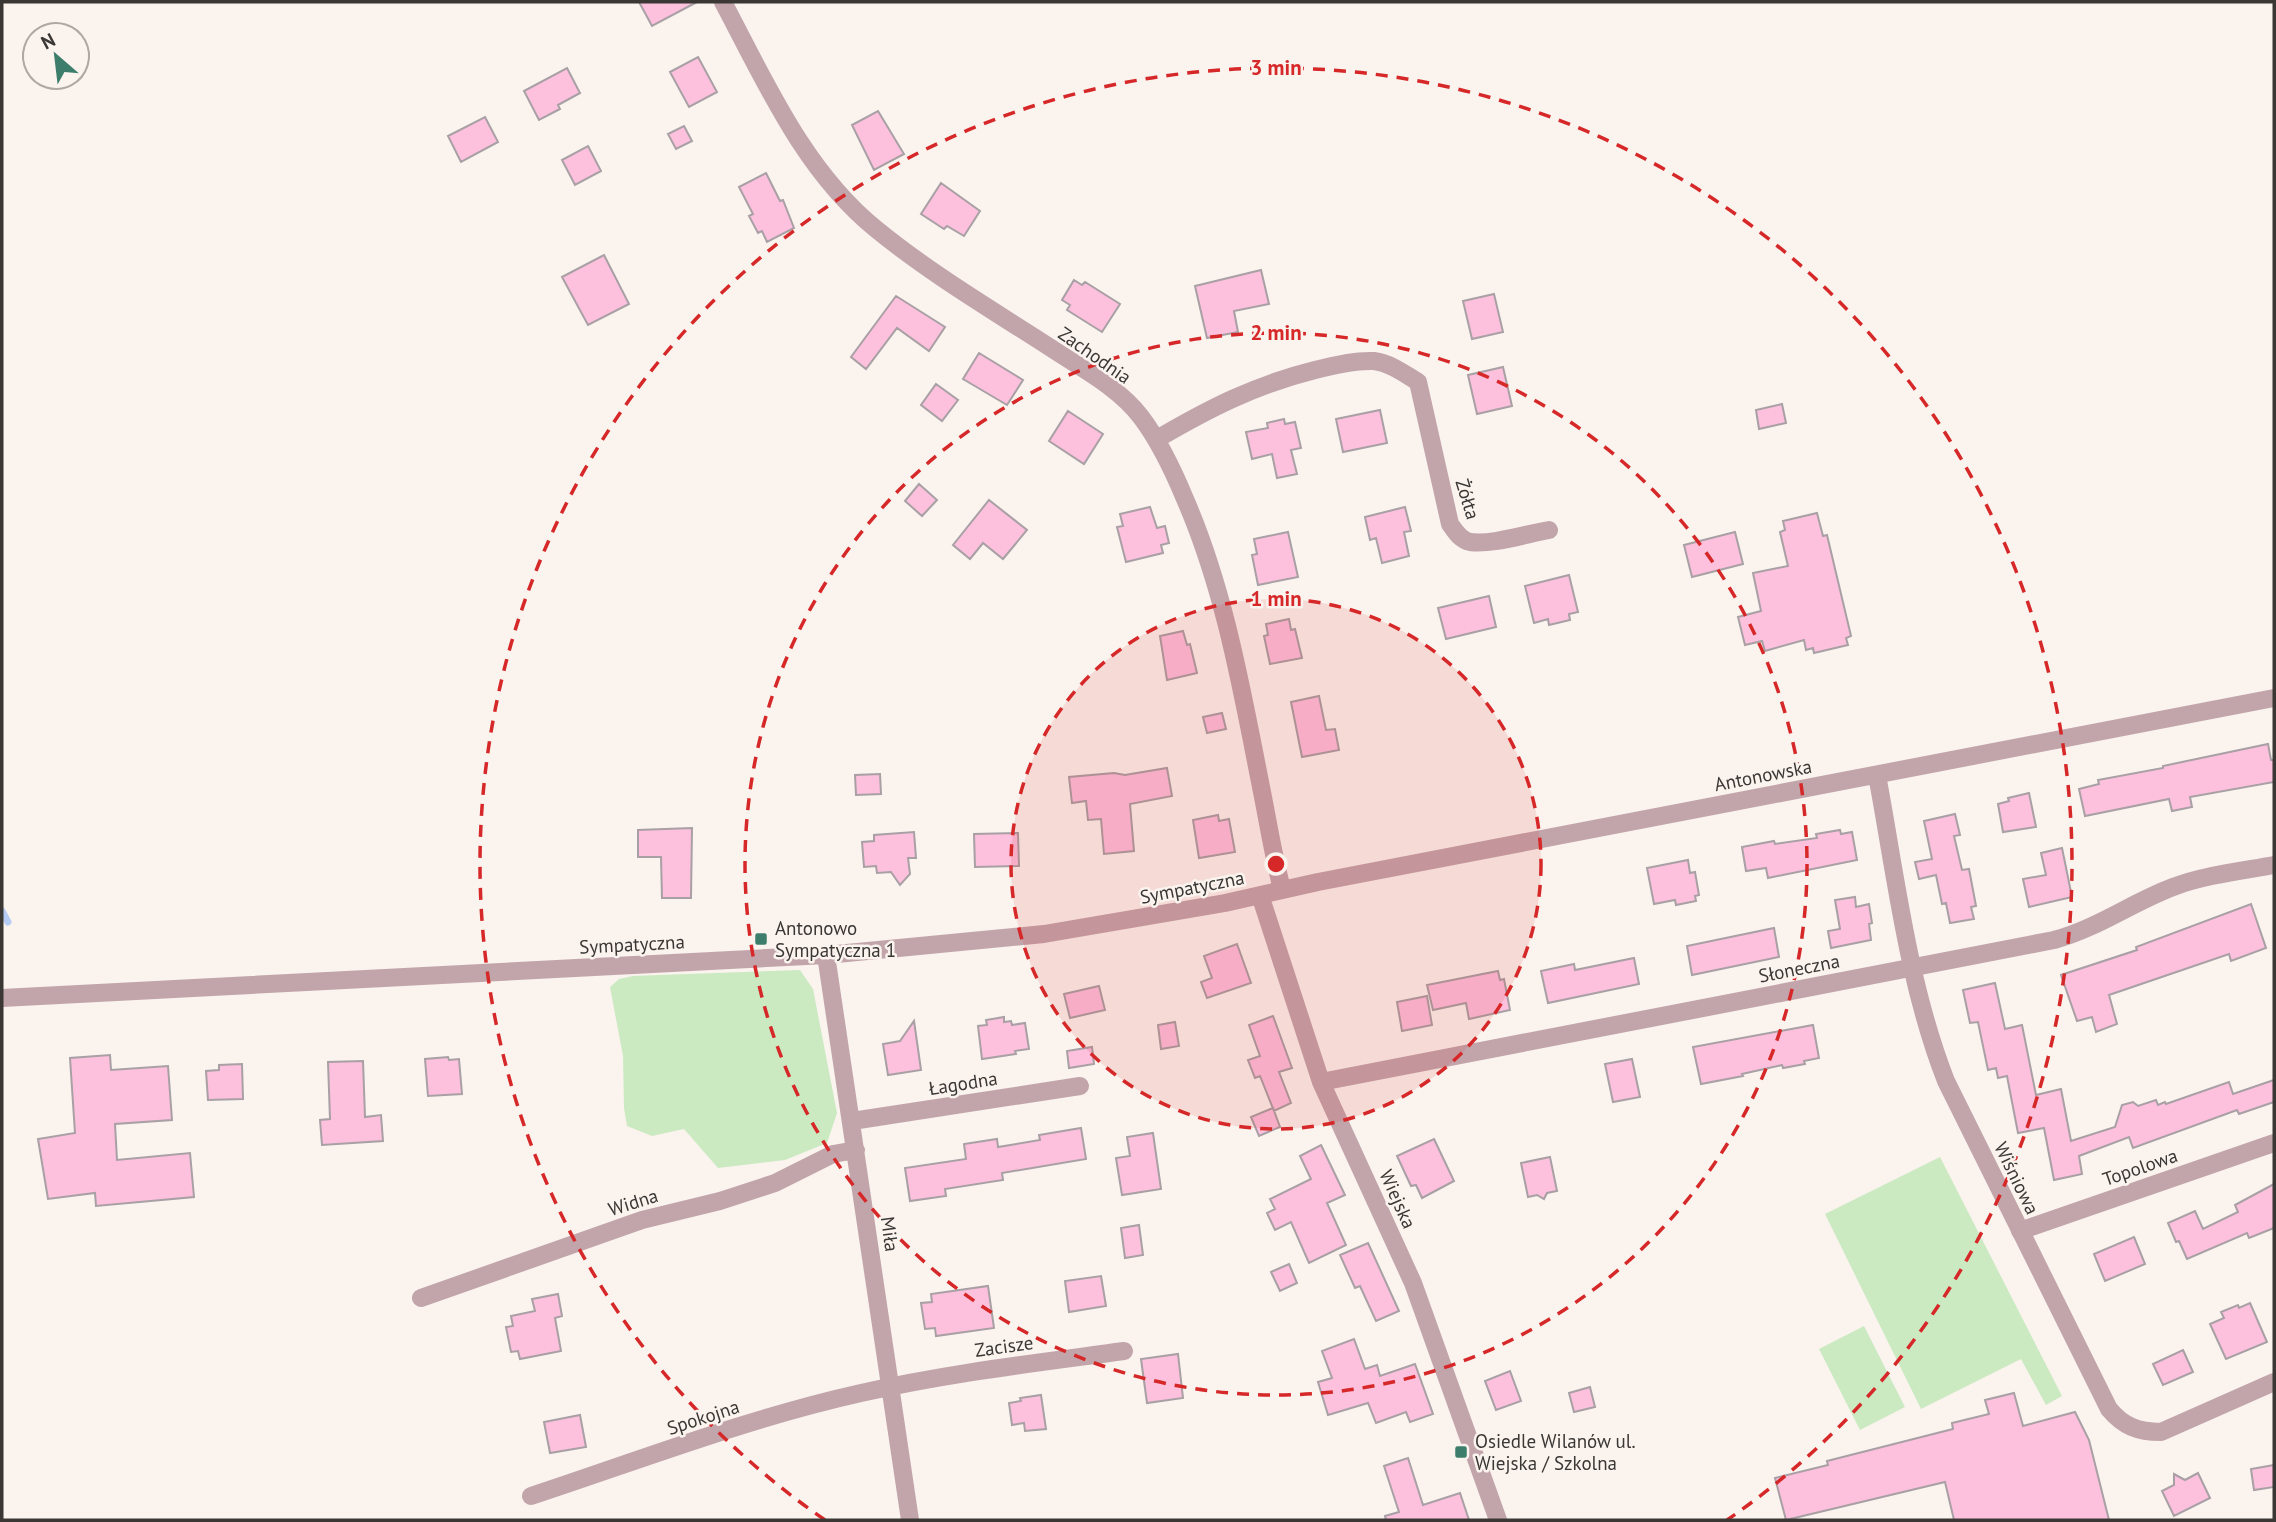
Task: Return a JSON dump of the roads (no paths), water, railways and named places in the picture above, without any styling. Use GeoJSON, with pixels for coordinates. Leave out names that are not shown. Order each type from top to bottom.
{"type":"FeatureCollection","features":[{"type":"Feature","properties":{"kind":"street","name":"Zachodnia"},"geometry":{"type":"LineString","coordinates":[[723,2],[787,122],[850,206],[916,258],[1106,384],[1139,413],[1157,439],[1200,534],[1213,579],[1241,693],[1282,889]]}},
{"type":"Feature","properties":{"kind":"street","name":"Żółta"},"geometry":{"type":"LineString","coordinates":[[1157,439],[1211,407],[1266,384],[1335,365],[1376,361],[1398,369],[1418,382],[1450,524],[1458,536],[1469,542],[1500,540],[1549,530]]}},
{"type":"Feature","properties":{"kind":"street","name":"Antonowska"},"geometry":{"type":"LineString","coordinates":[[1261,895],[2274,698]]}},
{"type":"Feature","properties":{"kind":"street","name":"Wiśniowa"},"geometry":{"type":"LineString","coordinates":[[1877,775],[1912,967],[1927,1028],[1946,1081],[2100,1395],[2116,1418],[2129,1427],[2147,1432],[2161,1432],[2274,1382]]}},
{"type":"Feature","properties":{"kind":"street","name":"Słoneczna"},"geometry":{"type":"LineString","coordinates":[[1321,1082],[2077,933],[2177,885],[2274,865]]}},
{"type":"Feature","properties":{"kind":"street","name":"Sympatyczna"},"geometry":{"type":"LineString","coordinates":[[2,998],[826,955],[1044,934],[1261,895]]}},
{"type":"Feature","properties":{"kind":"street","name":"Wiejska"},"geometry":{"type":"LineString","coordinates":[[1261,895],[1321,1082],[1413,1283],[1499,1520]]}},
{"type":"Feature","properties":{"kind":"street","name":"Miła"},"geometry":{"type":"LineString","coordinates":[[826,955],[910,1520]]}},
{"type":"Feature","properties":{"kind":"street","name":"Łagodna"},"geometry":{"type":"LineString","coordinates":[[852,1121],[1080,1086]]}},
{"type":"Feature","properties":{"kind":"street","name":"Topolowa"},"geometry":{"type":"LineString","coordinates":[[2020,1231],[2274,1143]]}},
{"type":"Feature","properties":{"kind":"street","name":"Widna"},"geometry":{"type":"LineString","coordinates":[[421,1298],[642,1220],[720,1201],[775,1183],[833,1154],[856,1150]]}},
{"type":"Feature","properties":{"kind":"street","name":"Zacisze"},"geometry":{"type":"LineString","coordinates":[[891,1387],[927,1378],[1124,1351]]}},
{"type":"Feature","properties":{"kind":"street","name":"Spokojna"},"geometry":{"type":"LineString","coordinates":[[531,1496],[773,1416],[891,1387]]}},
{"type":"Feature","properties":{"kind":"waterway"},"geometry":{"type":"LineString","coordinates":[[2,911],[8,922]]}},
{"type":"Feature","properties":{"kind":"place","name":"Antonowo Sympatyczna 1"},"geometry":{"type":"Point","coordinates":[761,939]}},
{"type":"Feature","properties":{"kind":"place","name":"Osiedle Wilanów ul. Wiejska / Szkolna"},"geometry":{"type":"Point","coordinates":[1461,1452]}}]}
